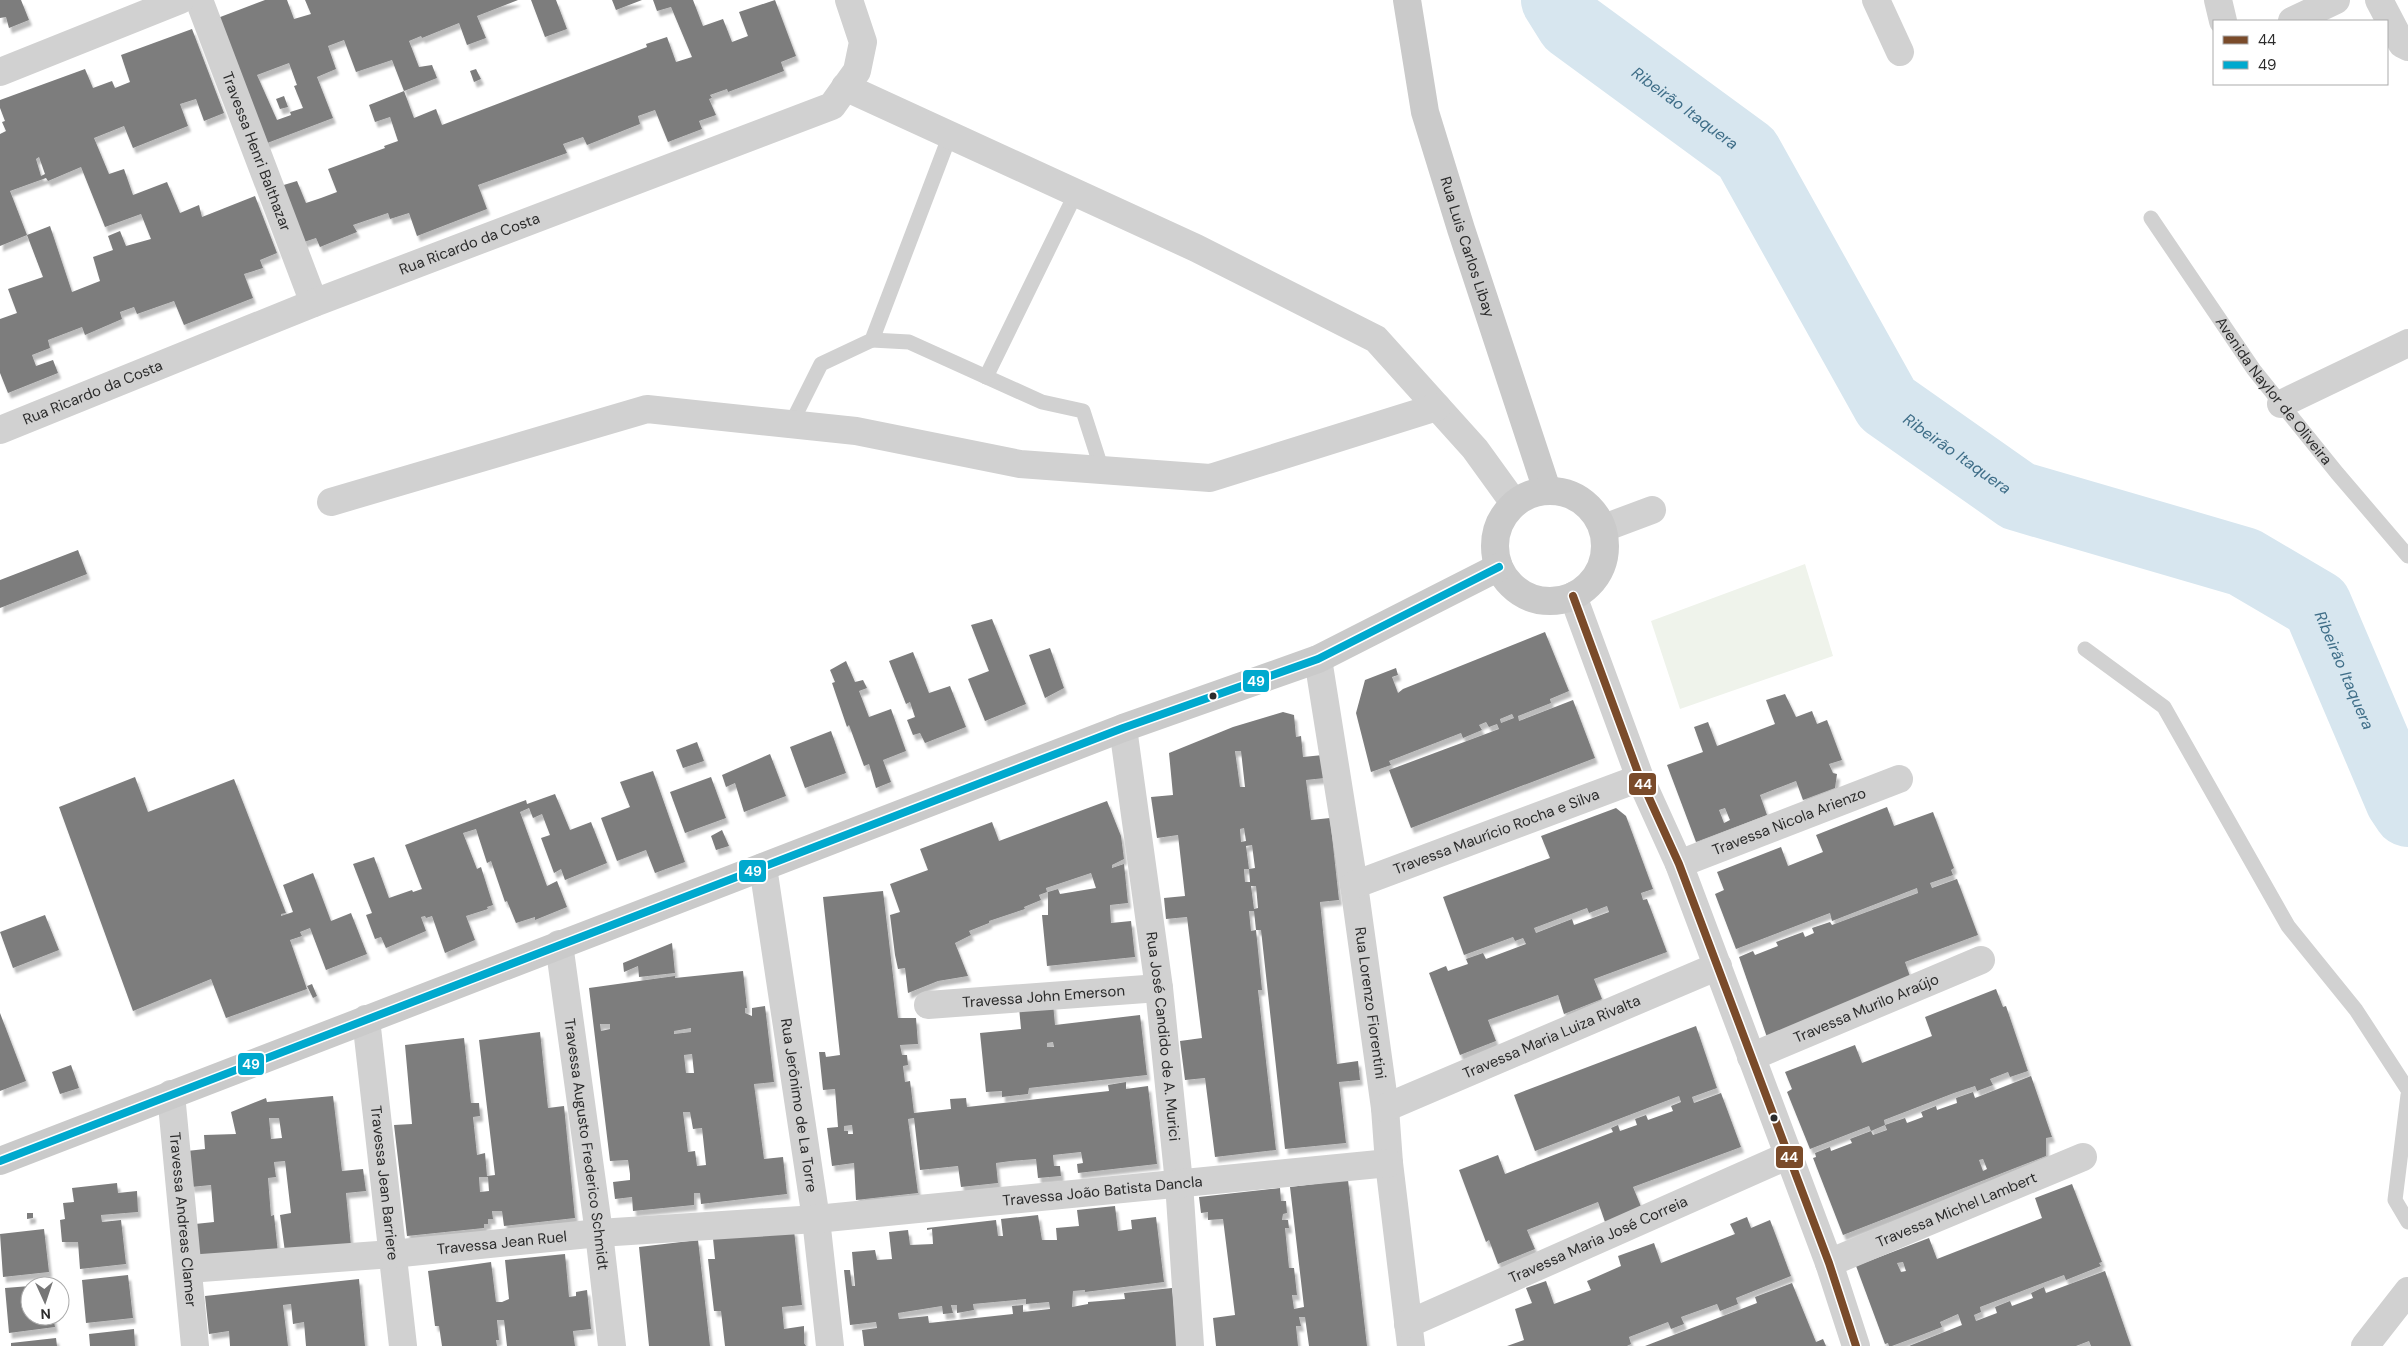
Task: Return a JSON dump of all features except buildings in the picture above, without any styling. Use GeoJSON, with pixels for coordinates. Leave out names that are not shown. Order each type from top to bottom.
{"type":"FeatureCollection","features":[{"type":"Feature","properties":{"kind":"street","name":"Travessa Henri Balthazar"},"geometry":{"type":"LineString","coordinates":[[199,0],[314,303]]}},
{"type":"Feature","properties":{"kind":"street","name":"Rua Ricardo da Costa"},"geometry":{"type":"LineString","coordinates":[[0,430],[314,303],[832,106],[856,71],[863,42],[850,0]]}},
{"type":"Feature","properties":{"kind":"street","name":"Rua Luis Carlos Libay"},"geometry":{"type":"LineString","coordinates":[[1407,0],[1425,112],[1461,229],[1548,490]]}},
{"type":"Feature","properties":{"kind":"street"},"geometry":{"type":"LineString","coordinates":[[1876,0],[1900,52]]}},
{"type":"Feature","properties":{"kind":"street"},"geometry":{"type":"LineString","coordinates":[[2218,0],[2223,20]]}},
{"type":"Feature","properties":{"kind":"street"},"geometry":{"type":"LineString","coordinates":[[2294,20],[2336,0]]}},
{"type":"Feature","properties":{"kind":"street"},"geometry":{"type":"LineString","coordinates":[[2379,0],[2402,44],[2408,47]]}},
{"type":"Feature","properties":{"kind":"street"},"geometry":{"type":"LineString","coordinates":[[0,72],[171,2]]}},
{"type":"Feature","properties":{"kind":"street"},"geometry":{"type":"LineString","coordinates":[[846,87],[1196,248],[1376,339],[1475,449],[1514,503]]}},
{"type":"Feature","properties":{"kind":"street"},"geometry":{"type":"LineString","coordinates":[[2281,404],[2408,343]]}},
{"type":"Feature","properties":{"kind":"street"},"geometry":{"type":"LineString","coordinates":[[331,502],[647,409],[856,431],[1020,464],[1210,478],[1437,407]]}},
{"type":"Feature","properties":{"kind":"street"},"geometry":{"type":"LineString","coordinates":[[1548,490],[1566,492],[1582,500],[1595,512],[1604,528],[1606,548],[1602,568],[1590,584],[1573,596],[1556,601],[1538,600],[1522,593],[1508,582],[1499,567],[1495,550],[1496,533],[1503,516],[1514,503],[1530,494],[1548,490]]}},
{"type":"Feature","properties":{"kind":"street"},"geometry":{"type":"LineString","coordinates":[[1604,528],[1652,510]]}},
{"type":"Feature","properties":{"kind":"street"},"geometry":{"type":"LineString","coordinates":[[0,1161],[559,944],[1124,728],[1318,660],[1499,567]]}},
{"type":"Feature","properties":{"kind":"street"},"geometry":{"type":"LineString","coordinates":[[1573,596],[1640,778],[1679,864],[1718,966],[1829,1263],[1856,1346]]}},
{"type":"Feature","properties":{"kind":"street","name":"Rua Lorenzo Fiorentini"},"geometry":{"type":"LineString","coordinates":[[1318,660],[1354,885],[1385,1108],[1389,1163],[1409,1335]]}},
{"type":"Feature","properties":{"kind":"street","name":"Rua José Candido de A. Murici"},"geometry":{"type":"LineString","coordinates":[[1124,728],[1159,988],[1179,1183],[1190,1346]]}},
{"type":"Feature","properties":{"kind":"street","name":"Travessa Maurício Rocha e Silva"},"geometry":{"type":"LineString","coordinates":[[1354,885],[1640,778]]}},
{"type":"Feature","properties":{"kind":"street","name":"Travessa Nicola Arienzo"},"geometry":{"type":"LineString","coordinates":[[1679,864],[1899,779]]}},
{"type":"Feature","properties":{"kind":"street","name":"Rua Jerônimo de La Torre"},"geometry":{"type":"LineString","coordinates":[[763,867],[816,1219],[830,1346]]}},
{"type":"Feature","properties":{"kind":"street","name":"Travessa Augusto Frederico Schmidt"},"geometry":{"type":"LineString","coordinates":[[559,944],[599,1233],[612,1346]]}},
{"type":"Feature","properties":{"kind":"street","name":"Travessa Murilo Araújo"},"geometry":{"type":"LineString","coordinates":[[1751,1057],[1981,960]]}},
{"type":"Feature","properties":{"kind":"street","name":"Travessa Maria Luiza Rivalta"},"geometry":{"type":"LineString","coordinates":[[1385,1108],[1718,966]]}},
{"type":"Feature","properties":{"kind":"street","name":"Travessa John Emerson"},"geometry":{"type":"LineString","coordinates":[[928,1005],[1159,988]]}},
{"type":"Feature","properties":{"kind":"street","name":"Travessa Jean Barriere"},"geometry":{"type":"LineString","coordinates":[[366,1019],[402,1346]]}},
{"type":"Feature","properties":{"kind":"street","name":"Travessa Andreas Clamer"},"geometry":{"type":"LineString","coordinates":[[171,1094],[195,1346]]}},
{"type":"Feature","properties":{"kind":"street","name":"Travessa Maria José Correia"},"geometry":{"type":"LineString","coordinates":[[1409,1335],[1789,1156]]}},
{"type":"Feature","properties":{"kind":"street","name":"Travessa Michel Lambert"},"geometry":{"type":"LineString","coordinates":[[1829,1263],[2083,1158]]}},
{"type":"Feature","properties":{"kind":"street","name":"Travessa João Batista Dancla"},"geometry":{"type":"LineString","coordinates":[[816,1219],[1389,1163]]}},
{"type":"Feature","properties":{"kind":"street","name":"Travessa Jean Ruel"},"geometry":{"type":"LineString","coordinates":[[188,1269],[392,1254],[599,1233],[816,1219]]}},
{"type":"Feature","properties":{"kind":"street"},"geometry":{"type":"LineString","coordinates":[[2364,1346],[2408,1291]]}},
{"type":"Feature","properties":{"kind":"lane"},"geometry":{"type":"LineString","coordinates":[[872,340],[950,136]]}},
{"type":"Feature","properties":{"kind":"lane"},"geometry":{"type":"LineString","coordinates":[[986,377],[1076,193]]}},
{"type":"Feature","properties":{"kind":"lane","name":"Avenida Naylor de Oliveira"},"geometry":{"type":"LineString","coordinates":[[2151,218],[2254,370],[2408,556]]}},
{"type":"Feature","properties":{"kind":"lane"},"geometry":{"type":"LineString","coordinates":[[791,424],[821,364],[872,340],[909,342],[1042,402],[1083,411],[1102,470]]}},
{"type":"Feature","properties":{"kind":"lane"},"geometry":{"type":"LineString","coordinates":[[2085,649],[2164,707],[2288,926],[2356,1010],[2408,1090]]}},
{"type":"Feature","properties":{"kind":"lane"},"geometry":{"type":"LineString","coordinates":[[2408,1095],[2395,1200],[2408,1222]]}},
{"type":"Feature","properties":{"kind":"shaded area"},"geometry":{"type":"Polygon","coordinates":[[[1805,564],[1833,656],[1680,709],[1651,621],[1805,564]]]}},
{"type":"Feature","properties":{"kind":"waterway","name":"Ribeirão Itaquera"},"geometry":{"type":"LineString","coordinates":[[1556,0],[1571,24],[1747,153],[1887,404],[2018,496],[2244,562],[2317,605],[2400,800],[2408,812]]}},
{"type":"Feature","properties":{"kind":"transit line","name":"49"},"geometry":{"type":"LineString","coordinates":[[0,1161],[1123,728],[1318,659],[1499,567]]}},
{"type":"Feature","properties":{"kind":"transit line","name":"44"},"geometry":{"type":"LineString","coordinates":[[1573,596],[1640,778],[1679,864],[1829,1263],[1856,1346]]}}]}
